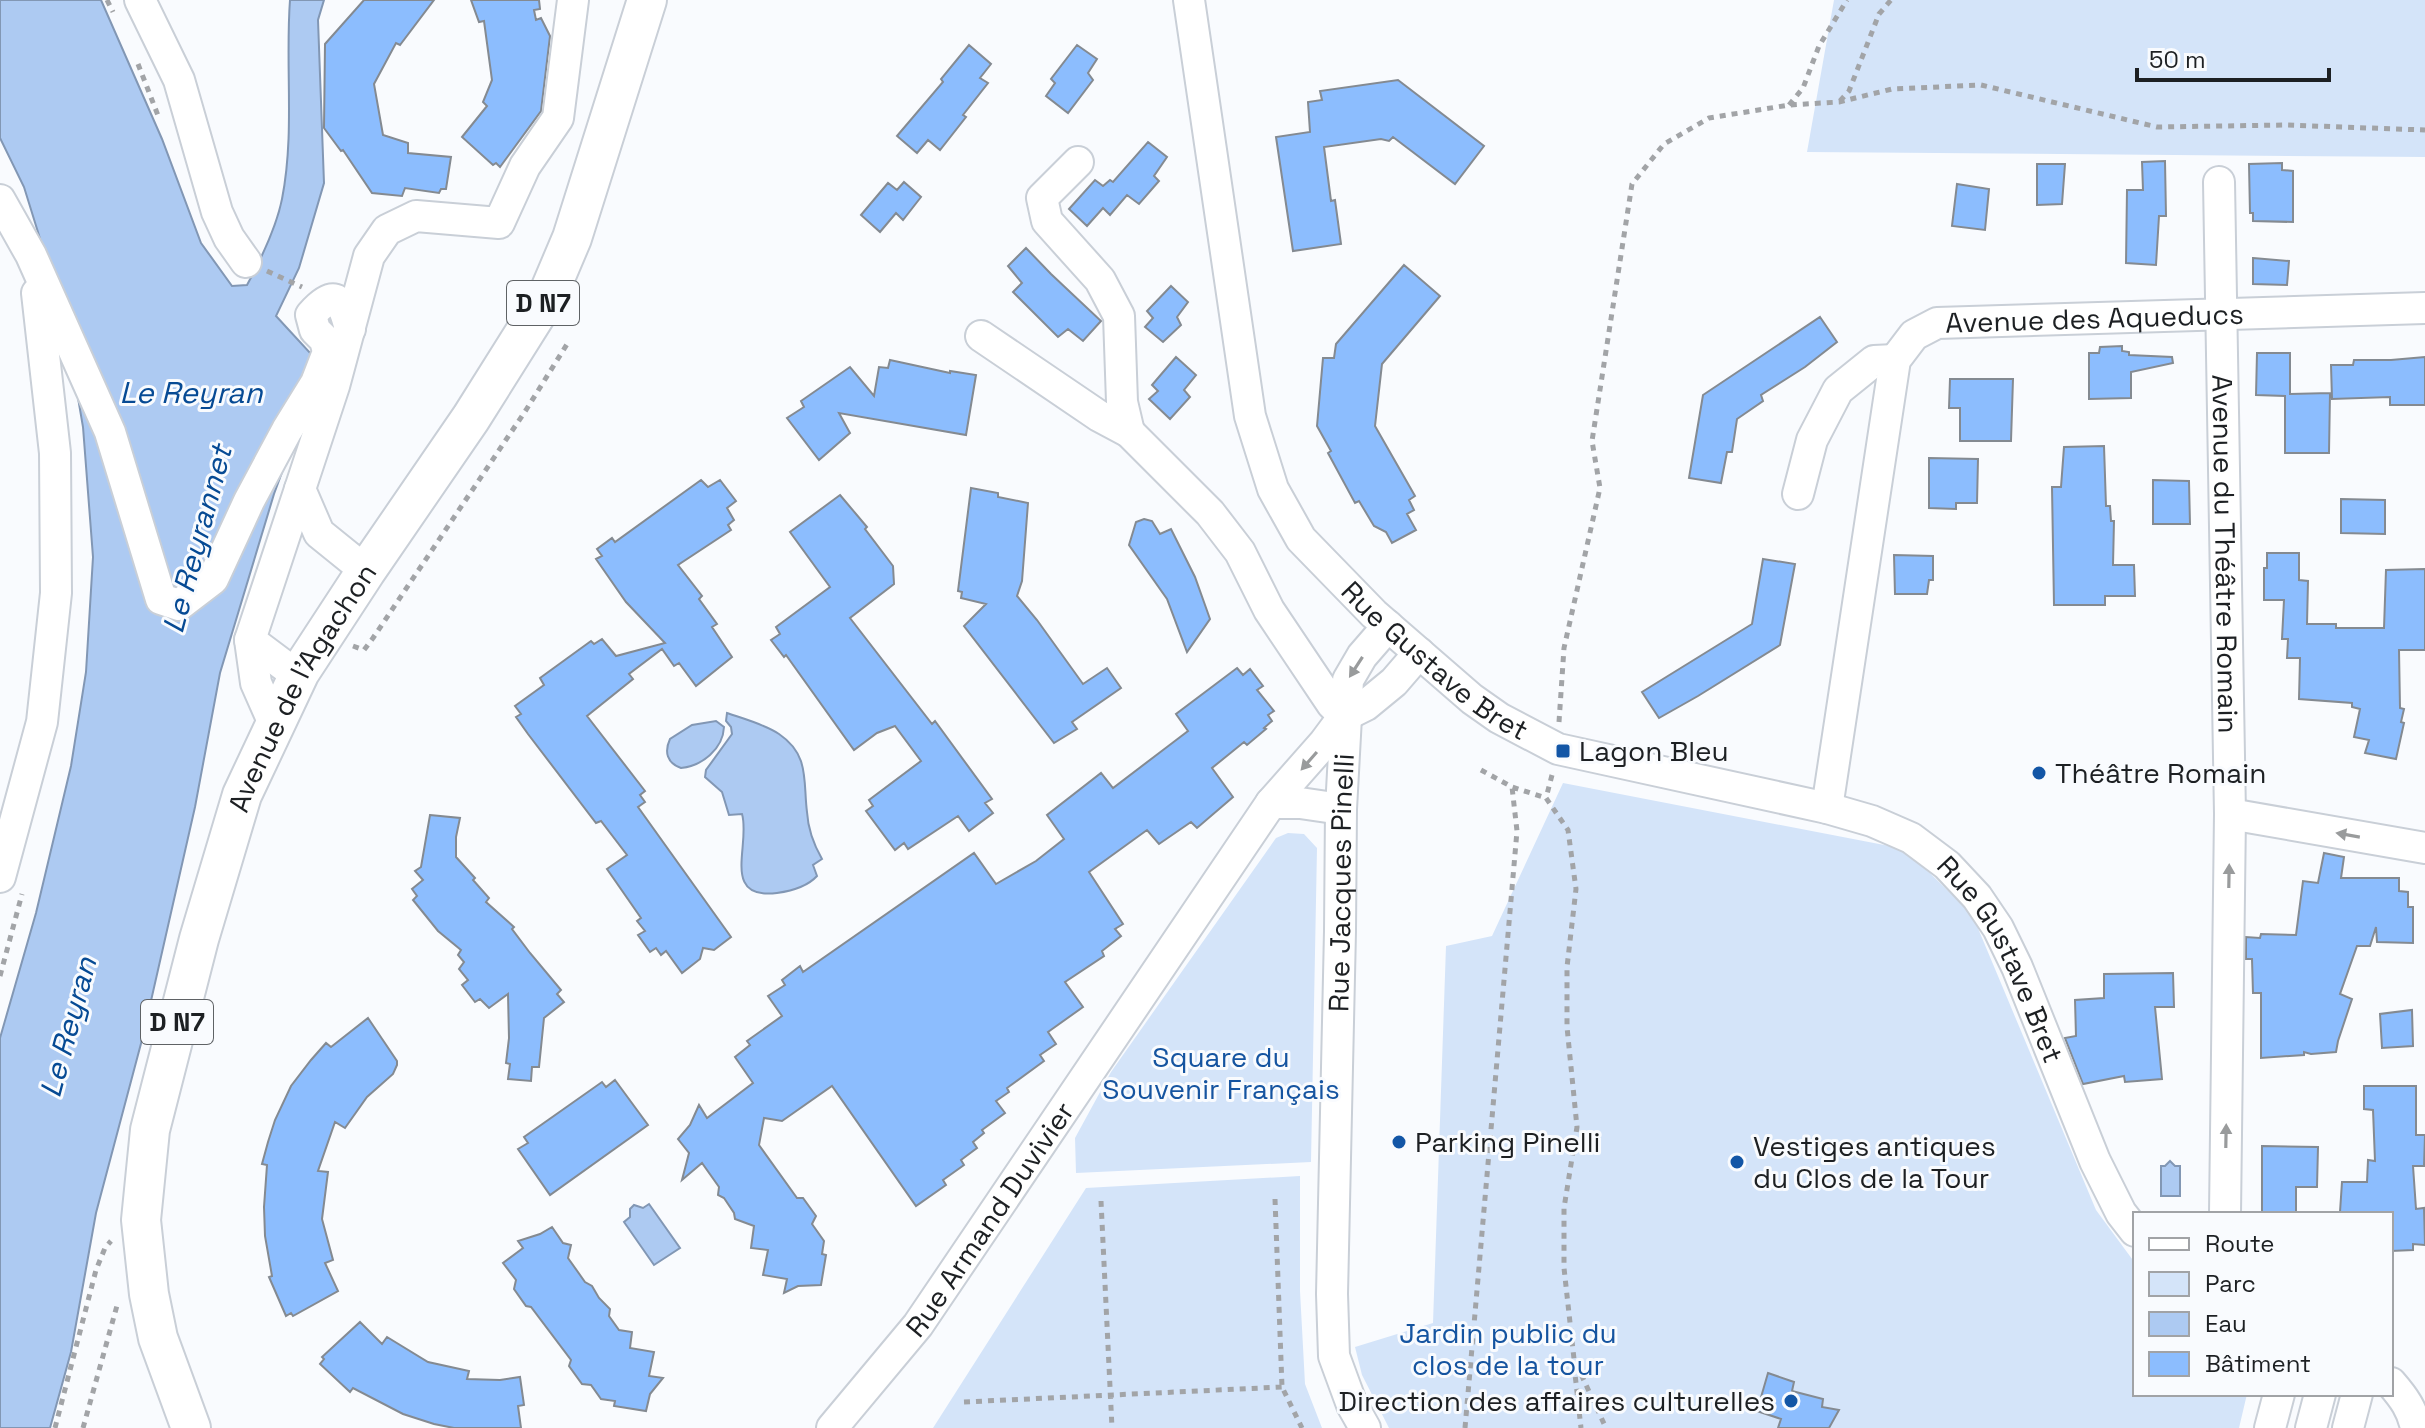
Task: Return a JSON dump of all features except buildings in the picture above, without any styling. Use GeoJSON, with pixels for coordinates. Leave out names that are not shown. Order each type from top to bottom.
{"type":"FeatureCollection","features":[{"type":"Feature","properties":{"kind":"main road","name":"Avenue de l'Agachon"},"geometry":{"type":"LineString","coordinates":[[191,1428],[158,1338],[149,1294],[141,1220],[150,1130],[199,939],[242,795],[300,672],[471,418],[547,297],[572,238],[647,0]]}},
{"type":"Feature","properties":{"kind":"street"},"geometry":{"type":"LineString","coordinates":[[140,0],[179,80],[217,212],[229,238],[246,262]]}},
{"type":"Feature","properties":{"kind":"street"},"geometry":{"type":"LineString","coordinates":[[275,726],[256,683],[250,640],[334,386],[369,256],[387,230],[416,216],[499,223],[525,166],[558,118],[573,0]]}},
{"type":"Feature","properties":{"kind":"street","name":"Rue Gustave Bret"},"geometry":{"type":"LineString","coordinates":[[1189,0],[1250,416],[1273,489],[1301,539],[1388,626],[1472,699],[1499,718],[1558,749],[1827,808],[1872,821],[1911,838],[1947,865],[1977,897],[1998,928],[2017,967],[2095,1161],[2121,1213],[2133,1228]]}},
{"type":"Feature","properties":{"kind":"street"},"geometry":{"type":"LineString","coordinates":[[1078,162],[1042,198],[1047,221],[1100,280],[1119,316],[1122,402],[1129,432]]}},
{"type":"Feature","properties":{"kind":"street","name":"Avenue du Théâtre Romain"},"geometry":{"type":"LineString","coordinates":[[2219,182],[2230,814],[2225,1212]]}},
{"type":"Feature","properties":{"kind":"street"},"geometry":{"type":"LineString","coordinates":[[0,200],[31,255],[110,432],[161,599],[179,605],[213,579],[249,501],[316,383],[328,352],[325,340],[315,330],[311,315],[322,302],[333,299],[345,307],[350,329]]}},
{"type":"Feature","properties":{"kind":"street"},"geometry":{"type":"LineString","coordinates":[[0,877],[42,722],[56,593],[55,453],[43,326],[31,255]]}},
{"type":"Feature","properties":{"kind":"street","name":"Avenue des Aqueducs"},"geometry":{"type":"LineString","coordinates":[[1895,360],[1914,335],[1937,323],[2425,308]]}},
{"type":"Feature","properties":{"kind":"street"},"geometry":{"type":"LineString","coordinates":[[981,336],[1099,416],[1129,432],[1210,513],[1240,552],[1269,610],[1332,704],[1344,716]]}},
{"type":"Feature","properties":{"kind":"street"},"geometry":{"type":"LineString","coordinates":[[1798,494],[1812,440],[1838,390],[1874,361],[1895,360],[1827,808]]}},
{"type":"Feature","properties":{"kind":"street"},"geometry":{"type":"LineString","coordinates":[[300,489],[319,533],[366,571]]}},
{"type":"Feature","properties":{"kind":"street","name":"Rue Jacques Pinelli"},"geometry":{"type":"LineString","coordinates":[[1365,1428],[1352,1405],[1334,1356],[1332,1294],[1341,809],[1348,680],[1362,656],[1388,626]]}},
{"type":"Feature","properties":{"kind":"street"},"geometry":{"type":"LineString","coordinates":[[250,640],[286,667],[300,672]]}},
{"type":"Feature","properties":{"kind":"street","name":"Rue Jacques Pinelli"},"geometry":{"type":"LineString","coordinates":[[1344,716],[1366,705],[1384,690],[1419,653]]}},
{"type":"Feature","properties":{"kind":"street","name":"Rue Armand Duvivier"},"geometry":{"type":"LineString","coordinates":[[832,1428],[918,1325],[1271,803],[1344,716]]}},
{"type":"Feature","properties":{"kind":"street"},"geometry":{"type":"LineString","coordinates":[[1271,803],[1300,803],[1341,809]]}},
{"type":"Feature","properties":{"kind":"street"},"geometry":{"type":"LineString","coordinates":[[2230,814],[2425,848]]}},
{"type":"Feature","properties":{"kind":"street"},"geometry":{"type":"LineString","coordinates":[[2407,1388],[2416,1428]]}},
{"type":"Feature","properties":{"kind":"street"},"geometry":{"type":"LineString","coordinates":[[2270,1428],[2278,1396]]}},
{"type":"Feature","properties":{"kind":"street"},"geometry":{"type":"LineString","coordinates":[[2311,1428],[2319,1396]]}},
{"type":"Feature","properties":{"kind":"street"},"geometry":{"type":"LineString","coordinates":[[2348,1428],[2356,1396]]}},
{"type":"Feature","properties":{"kind":"path"},"geometry":{"type":"LineString","coordinates":[[1789,105],[1803,88],[1819,46],[1847,0]]}},
{"type":"Feature","properties":{"kind":"path"},"geometry":{"type":"LineString","coordinates":[[1839,102],[1849,91],[1879,14],[1891,0]]}},
{"type":"Feature","properties":{"kind":"path"},"geometry":{"type":"LineString","coordinates":[[1546,798],[1558,749],[1564,648],[1600,488],[1592,441],[1632,184],[1664,144],[1709,118],[1789,105],[1839,102],[1892,89],[1981,85],[2157,127],[2286,125],[2425,130]]}},
{"type":"Feature","properties":{"kind":"path"},"geometry":{"type":"LineString","coordinates":[[324,634],[364,650],[569,341]]}},
{"type":"Feature","properties":{"kind":"path"},"geometry":{"type":"LineString","coordinates":[[1481,770],[1512,787],[1546,798],[1568,830],[1576,889],[1567,967],[1567,1027],[1577,1127],[1564,1208],[1564,1268],[1581,1428]]}},
{"type":"Feature","properties":{"kind":"path"},"geometry":{"type":"LineString","coordinates":[[1465,1428],[1517,831],[1512,787]]}},
{"type":"Feature","properties":{"kind":"path"},"geometry":{"type":"LineString","coordinates":[[1275,1199],[1282,1387],[1302,1428]]}},
{"type":"Feature","properties":{"kind":"path"},"geometry":{"type":"LineString","coordinates":[[1101,1201],[1112,1428]]}},
{"type":"Feature","properties":{"kind":"path"},"geometry":{"type":"LineString","coordinates":[[55,1428],[96,1270],[105,1248],[118,1233],[141,1220]]}},
{"type":"Feature","properties":{"kind":"path"},"geometry":{"type":"LineString","coordinates":[[86,1428],[120,1297]]}},
{"type":"Feature","properties":{"kind":"path"},"geometry":{"type":"LineString","coordinates":[[1574,1359],[1606,1428]]}},
{"type":"Feature","properties":{"kind":"path"},"geometry":{"type":"LineString","coordinates":[[964,1402],[1282,1387]]}},
{"type":"Feature","properties":{"kind":"green space"},"geometry":{"type":"Polygon","coordinates":[[[1834,0],[2425,0],[2425,157],[1807,152],[1834,0]]]}},
{"type":"Feature","properties":{"kind":"green space","name":"Jardin public du clos de la tour"},"geometry":{"type":"Polygon","coordinates":[[[1563,783],[1905,849],[1972,914],[2096,1210],[2133,1260],[2133,1396],[2247,1396],[2239,1428],[1389,1428],[1362,1375],[1355,1347],[1433,1323],[1446,946],[1492,936],[1563,783]]]}},
{"type":"Feature","properties":{"kind":"green space","name":"Square du Souvenir Français"},"geometry":{"type":"Polygon","coordinates":[[[1288,833],[1304,834],[1317,848],[1311,1162],[1076,1173],[1075,1138],[1111,1072],[1276,838],[1288,833]]]}},
{"type":"Feature","properties":{"kind":"green space"},"geometry":{"type":"Polygon","coordinates":[[[1300,1176],[1300,1291],[1305,1384],[1322,1428],[933,1428],[1086,1188],[1300,1176]]]}},
{"type":"Feature","properties":{"kind":"water","name":"Le Reyran"},"geometry":{"type":"Polygon","coordinates":[[[0,0],[101,0],[162,139],[201,243],[232,286],[247,285],[272,233],[282,199],[288,149],[290,0],[324,0],[318,20],[324,183],[299,268],[276,316],[312,355],[305,410],[274,494],[220,673],[195,807],[143,1036],[96,1213],[71,1352],[50,1428],[0,1428],[0,1038],[36,913],[71,766],[86,672],[93,557],[83,427],[64,316],[24,187],[0,138],[0,0]]]}},
{"type":"Feature","properties":{"kind":"water"},"geometry":{"type":"Polygon","coordinates":[[[727,713],[779,734],[796,751],[805,779],[809,825],[822,859],[813,865],[817,876],[804,886],[777,893],[760,893],[749,888],[743,879],[742,814],[729,815],[722,792],[705,777],[706,770],[732,734],[726,721],[727,713]]]}},
{"type":"Feature","properties":{"kind":"water"},"geometry":{"type":"Polygon","coordinates":[[[716,721],[724,727],[723,735],[710,755],[696,764],[681,768],[670,760],[667,748],[670,739],[692,725],[716,721]]]}},
{"type":"Feature","properties":{"kind":"water"},"geometry":{"type":"Polygon","coordinates":[[[2170,1161],[2180,1166],[2180,1196],[2161,1196],[2161,1166],[2170,1161]]]}},
{"type":"Feature","properties":{"kind":"water"},"geometry":{"type":"Polygon","coordinates":[[[649,1204],[680,1248],[654,1265],[624,1222],[630,1217],[630,1209],[634,1205],[643,1208],[649,1204]]]}},
{"type":"Feature","properties":{"kind":"place","name":"Lagon Bleu"},"geometry":{"type":"Point","coordinates":[1563,751]}},
{"type":"Feature","properties":{"kind":"place","name":"Théâtre Romain"},"geometry":{"type":"Point","coordinates":[2039,773]}},
{"type":"Feature","properties":{"kind":"place","name":"Parking Pinelli"},"geometry":{"type":"Point","coordinates":[1399,1142]}},
{"type":"Feature","properties":{"kind":"place","name":"Vestiges antiques du Clos de la Tour"},"geometry":{"type":"Point","coordinates":[1737,1162]}},
{"type":"Feature","properties":{"kind":"place","name":"Direction des affaires culturelles"},"geometry":{"type":"Point","coordinates":[1791,1401]}},
{"type":"Feature","properties":{"kind":"water label","name":"Le Reyrannet"},"geometry":{"type":"Point","coordinates":[197,539]}}]}
